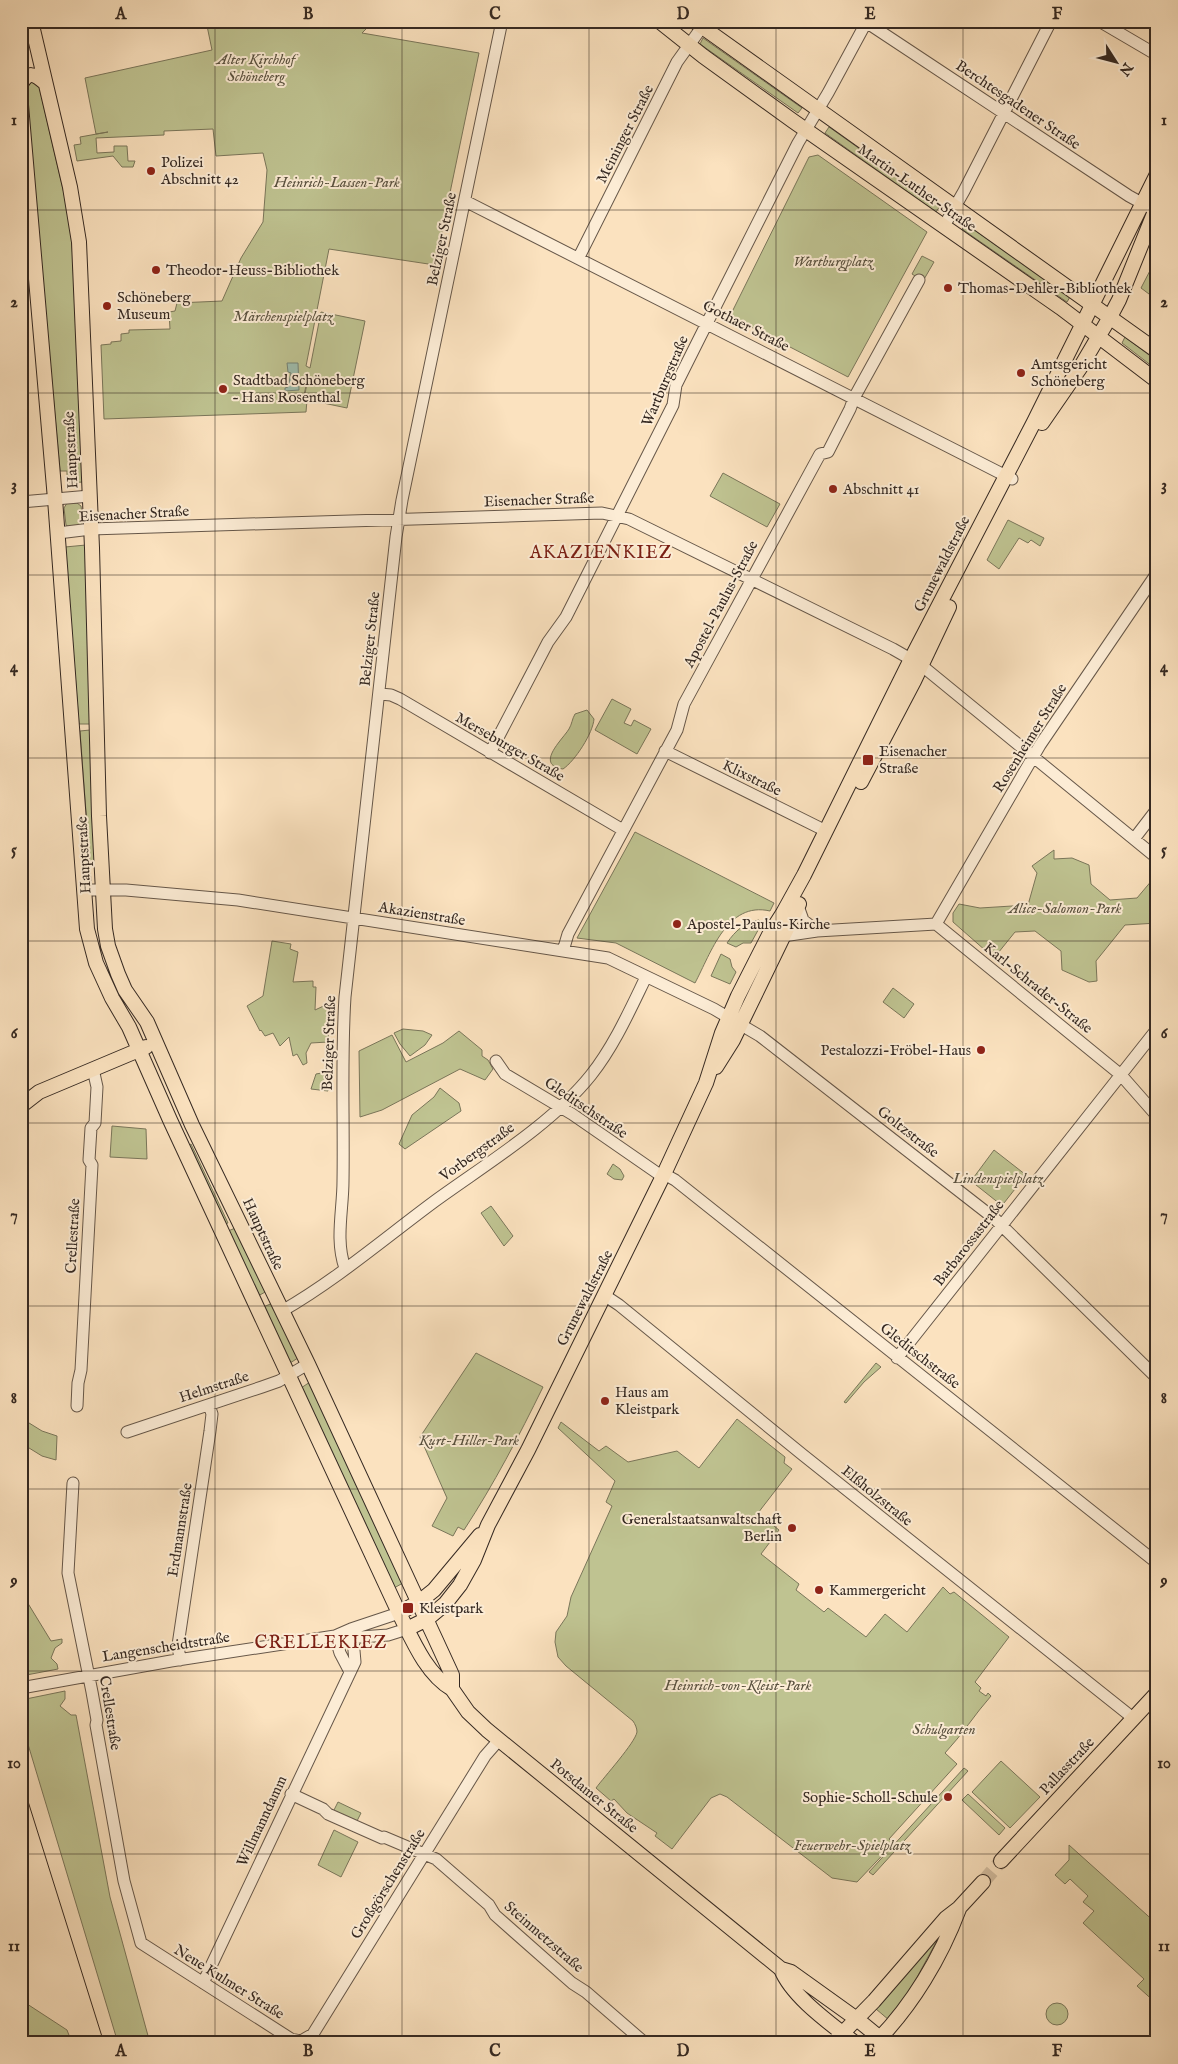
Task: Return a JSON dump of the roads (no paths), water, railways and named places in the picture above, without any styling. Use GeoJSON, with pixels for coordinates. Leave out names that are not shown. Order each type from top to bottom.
{"type":"FeatureCollection","features":[{"type":"Feature","properties":{"kind":"main road","name":"Hauptstraße"},"geometry":{"type":"LineString","coordinates":[[31,21],[70,187],[79,242],[90,496],[102,890],[105,929],[111,958],[125,990],[147,1022],[192,1125],[308,1364],[427,1619]]}},
{"type":"Feature","properties":{"kind":"main road","name":"Martin-Luther-Straße"},"geometry":{"type":"LineString","coordinates":[[659,21],[806,130],[1082,324],[1157,381]]}},
{"type":"Feature","properties":{"kind":"main road","name":"Martin-Luther-Straße"},"geometry":{"type":"LineString","coordinates":[[698,24],[1157,351]]}},
{"type":"Feature","properties":{"kind":"main road"},"geometry":{"type":"LineString","coordinates":[[21,66],[28,69],[32,67],[38,57]]}},
{"type":"Feature","properties":{"kind":"main road"},"geometry":{"type":"LineString","coordinates":[[21,84],[25,77],[30,74],[35,75],[44,82]]}},
{"type":"Feature","properties":{"kind":"main road","name":"Hauptstraße"},"geometry":{"type":"LineString","coordinates":[[21,104],[58,533],[87,929],[96,963],[128,1027],[399,1613],[440,1682],[452,1689]]}},
{"type":"Feature","properties":{"kind":"main road","name":"Grunewaldstraße"},"geometry":{"type":"LineString","coordinates":[[1009,477],[1048,411],[1076,375],[1110,316],[1120,295],[1151,206],[1157,174]]}},
{"type":"Feature","properties":{"kind":"main road","name":"Grunewaldstraße"},"geometry":{"type":"LineString","coordinates":[[407,1629],[427,1619],[440,1609],[460,1586],[474,1560],[488,1525],[528,1450],[664,1175],[706,1084],[722,1033],[735,1020],[759,970],[783,936],[1092,304],[1151,206]]}},
{"type":"Feature","properties":{"kind":"main road","name":"Grunewaldstraße"},"geometry":{"type":"LineString","coordinates":[[759,970],[769,935],[804,875],[896,693],[916,662]]}},
{"type":"Feature","properties":{"kind":"main road"},"geometry":{"type":"LineString","coordinates":[[21,1106],[33,1095],[156,1043]]}},
{"type":"Feature","properties":{"kind":"main road","name":"Grunewaldstraße"},"geometry":{"type":"LineString","coordinates":[[399,1613],[419,1602],[441,1583],[488,1525]]}},
{"type":"Feature","properties":{"kind":"main road","name":"Potsdamer Straße"},"geometry":{"type":"LineString","coordinates":[[427,1619],[452,1675],[452,1689],[472,1717],[781,1969],[790,1972],[858,2020],[880,2041]]}},
{"type":"Feature","properties":{"kind":"main road","name":"Pallasstraße"},"geometry":{"type":"LineString","coordinates":[[1001,1861],[1157,1693]]}},
{"type":"Feature","properties":{"kind":"main road"},"geometry":{"type":"LineString","coordinates":[[838,2038],[858,2020],[946,1918],[959,1908],[983,1882]]}},
{"type":"Feature","properties":{"kind":"main road"},"geometry":{"type":"LineString","coordinates":[[880,2041],[916,1993],[952,1927],[959,1908]]}},
{"type":"Feature","properties":{"kind":"main road","name":"Potsdamer Straße"},"geometry":{"type":"LineString","coordinates":[[781,1969],[786,1979],[838,2038],[855,2043]]}},
{"type":"Feature","properties":{"kind":"street","name":"Belziger Straße"},"geometry":{"type":"LineString","coordinates":[[344,1268],[339,1250],[344,1132],[342,1051],[345,997],[399,520],[502,21]]}},
{"type":"Feature","properties":{"kind":"street"},"geometry":{"type":"LineString","coordinates":[[944,226],[956,207],[1051,21]]}},
{"type":"Feature","properties":{"kind":"street"},"geometry":{"type":"LineString","coordinates":[[1099,21],[1157,55]]}},
{"type":"Feature","properties":{"kind":"street","name":"Berchtesgadener Straße"},"geometry":{"type":"LineString","coordinates":[[866,22],[1128,196],[1151,206]]}},
{"type":"Feature","properties":{"kind":"street","name":"Wartburgstraße"},"geometry":{"type":"LineString","coordinates":[[490,753],[548,642],[566,617],[673,405],[676,385],[707,323],[806,130],[866,22]]}},
{"type":"Feature","properties":{"kind":"street","name":"Meininger Straße"},"geometry":{"type":"LineString","coordinates":[[579,257],[677,62],[689,45],[698,24]]}},
{"type":"Feature","properties":{"kind":"street","name":"Gothaer Straße"},"geometry":{"type":"LineString","coordinates":[[465,200],[1009,477]]}},
{"type":"Feature","properties":{"kind":"street","name":"Apostel-Paulus-Straße"},"geometry":{"type":"LineString","coordinates":[[563,952],[568,934],[677,730],[684,704],[820,454],[828,452],[854,398],[919,280]]}},
{"type":"Feature","properties":{"kind":"street"},"geometry":{"type":"LineString","coordinates":[[21,502],[90,496]]}},
{"type":"Feature","properties":{"kind":"street","name":"Eisenacher Straße"},"geometry":{"type":"LineString","coordinates":[[58,533],[91,529],[602,513],[629,518],[752,578],[916,662],[1157,858]]}},
{"type":"Feature","properties":{"kind":"street","name":"Rosenheimer Straße"},"geometry":{"type":"LineString","coordinates":[[936,924],[1033,757],[1157,573]]}},
{"type":"Feature","properties":{"kind":"street","name":"Merseburger Straße"},"geometry":{"type":"LineString","coordinates":[[380,694],[391,695],[400,699],[624,830]]}},
{"type":"Feature","properties":{"kind":"street","name":"Klixstraße"},"geometry":{"type":"LineString","coordinates":[[665,751],[826,831]]}},
{"type":"Feature","properties":{"kind":"street"},"geometry":{"type":"LineString","coordinates":[[1134,839],[1157,809]]}},
{"type":"Feature","properties":{"kind":"street","name":"Akazienstraße"},"geometry":{"type":"LineString","coordinates":[[85,890],[126,890],[229,899],[608,958],[735,1020]]}},
{"type":"Feature","properties":{"kind":"street"},"geometry":{"type":"LineString","coordinates":[[798,906],[802,920],[817,931]]}},
{"type":"Feature","properties":{"kind":"street"},"geometry":{"type":"LineString","coordinates":[[783,936],[817,931],[936,924]]}},
{"type":"Feature","properties":{"kind":"street","name":"Karl-Schrader-Straße"},"geometry":{"type":"LineString","coordinates":[[936,924],[1121,1075],[1157,1116]]}},
{"type":"Feature","properties":{"kind":"street","name":"Vorbergstraße"},"geometry":{"type":"LineString","coordinates":[[282,1311],[324,1284],[520,1139],[560,1107],[582,1086],[602,1061],[646,977]]}},
{"type":"Feature","properties":{"kind":"street","name":"Goltzstraße"},"geometry":{"type":"LineString","coordinates":[[735,1020],[760,1036],[1002,1226],[1157,1378]]}},
{"type":"Feature","properties":{"kind":"street","name":"Barbarossastraße"},"geometry":{"type":"LineString","coordinates":[[897,1358],[1157,1029]]}},
{"type":"Feature","properties":{"kind":"street","name":"Gleditschstraße"},"geometry":{"type":"LineString","coordinates":[[496,1061],[505,1074],[560,1107],[664,1175],[676,1180],[897,1358],[1157,1563]]}},
{"type":"Feature","properties":{"kind":"street","name":"Crellestraße"},"geometry":{"type":"LineString","coordinates":[[77,1406],[78,1383],[81,1370],[92,1165],[89,1160],[91,1128],[95,1123],[97,1087],[93,1069]]}},
{"type":"Feature","properties":{"kind":"street","name":"Elßholzstraße"},"geometry":{"type":"LineString","coordinates":[[604,1296],[619,1305],[811,1462],[1133,1718]]}},
{"type":"Feature","properties":{"kind":"street","name":"Helmstraße"},"geometry":{"type":"LineString","coordinates":[[127,1432],[210,1405],[289,1376],[308,1364]]}},
{"type":"Feature","properties":{"kind":"street","name":"Erdmannstraße"},"geometry":{"type":"LineString","coordinates":[[180,1660],[178,1645],[210,1431],[212,1414],[210,1405]]}},
{"type":"Feature","properties":{"kind":"street","name":"Crellestraße"},"geometry":{"type":"LineString","coordinates":[[72,1483],[68,1573],[89,1675],[124,1881],[141,1943],[144,1945]]}},
{"type":"Feature","properties":{"kind":"street","name":"Langenscheidtstraße"},"geometry":{"type":"LineString","coordinates":[[344,1636],[399,1613]]}},
{"type":"Feature","properties":{"kind":"street","name":"Langenscheidtstraße"},"geometry":{"type":"LineString","coordinates":[[21,1688],[180,1660],[344,1636],[388,1635],[407,1629]]}},
{"type":"Feature","properties":{"kind":"street"},"geometry":{"type":"LineString","coordinates":[[344,1636],[340,1653],[350,1672]]}},
{"type":"Feature","properties":{"kind":"street","name":"Willmanndamm"},"geometry":{"type":"LineString","coordinates":[[203,1982],[355,1662],[344,1636]]}},
{"type":"Feature","properties":{"kind":"street","name":"Großgörschenstraße"},"geometry":{"type":"LineString","coordinates":[[301,2042],[313,2034],[485,1756],[499,1740]]}},
{"type":"Feature","properties":{"kind":"street","name":"Steinmetzstraße"},"geometry":{"type":"LineString","coordinates":[[291,1794],[323,1809],[328,1814],[436,1859],[489,1906],[495,1915],[642,2040]]}},
{"type":"Feature","properties":{"kind":"street","name":"Neue Kulmer Straße"},"geometry":{"type":"LineString","coordinates":[[144,1945],[291,2039],[301,2042]]}},
{"type":"Feature","properties":{"kind":"tunnel"},"geometry":{"type":"LineString","coordinates":[[983,1882],[1001,1861]]}},
{"type":"Feature","properties":{"kind":"tram line"},"geometry":{"type":"LineString","coordinates":[[21,1779],[104,2043]]}},
{"type":"Feature","properties":{"kind":"place","name":"Polizei Abschnitt 42"},"geometry":{"type":"Point","coordinates":[151,171]}},
{"type":"Feature","properties":{"kind":"place","name":"Theodor-Heuss-Bibliothek"},"geometry":{"type":"Point","coordinates":[156,270]}},
{"type":"Feature","properties":{"kind":"place","name":"Thomas-Dehler-Bibliothek"},"geometry":{"type":"Point","coordinates":[948,288]}},
{"type":"Feature","properties":{"kind":"place","name":"Schöneberg Museum"},"geometry":{"type":"Point","coordinates":[107,306]}},
{"type":"Feature","properties":{"kind":"place","name":"Amtsgericht Schöneberg"},"geometry":{"type":"Point","coordinates":[1021,373]}},
{"type":"Feature","properties":{"kind":"place","name":"Stadtbad Schöneberg – Hans Rosenthal"},"geometry":{"type":"Point","coordinates":[223,389]}},
{"type":"Feature","properties":{"kind":"place","name":"Abschnitt 41"},"geometry":{"type":"Point","coordinates":[833,489]}},
{"type":"Feature","properties":{"kind":"place","name":"Eisenacher Straße"},"geometry":{"type":"Point","coordinates":[868,760]}},
{"type":"Feature","properties":{"kind":"place","name":"Apostel-Paulus-Kirche"},"geometry":{"type":"Point","coordinates":[677,924]}},
{"type":"Feature","properties":{"kind":"place","name":"Pestalozzi-Fröbel-Haus"},"geometry":{"type":"Point","coordinates":[981,1050]}},
{"type":"Feature","properties":{"kind":"place","name":"Haus am Kleistpark"},"geometry":{"type":"Point","coordinates":[605,1401]}},
{"type":"Feature","properties":{"kind":"place","name":"Generalstaatsanwaltschaft Berlin"},"geometry":{"type":"Point","coordinates":[792,1528]}},
{"type":"Feature","properties":{"kind":"place","name":"Kammergericht"},"geometry":{"type":"Point","coordinates":[819,1590]}},
{"type":"Feature","properties":{"kind":"place","name":"Kleistpark"},"geometry":{"type":"Point","coordinates":[408,1608]}},
{"type":"Feature","properties":{"kind":"place","name":"Sophie-Scholl-Schule"},"geometry":{"type":"Point","coordinates":[948,1797]}},
{"type":"Feature","properties":{"kind":"district","name":"AKAZIENKIEZ"},"geometry":{"type":"Point","coordinates":[601,553]}},
{"type":"Feature","properties":{"kind":"district","name":"CRELLEKIEZ"},"geometry":{"type":"Point","coordinates":[321,1643]}},
{"type":"Feature","properties":{"kind":"park label","name":"Alter Kirchhof Schöneberg"},"geometry":{"type":"Point","coordinates":[256,68]}},
{"type":"Feature","properties":{"kind":"park label","name":"Heinrich-Lassen-Park"},"geometry":{"type":"Point","coordinates":[337,182]}},
{"type":"Feature","properties":{"kind":"park label","name":"Wartburgplatz"},"geometry":{"type":"Point","coordinates":[833,261]}},
{"type":"Feature","properties":{"kind":"park label","name":"Märchenspielplatz"},"geometry":{"type":"Point","coordinates":[283,316]}},
{"type":"Feature","properties":{"kind":"park label","name":"Alice-Salomon-Park"},"geometry":{"type":"Point","coordinates":[1065,908]}},
{"type":"Feature","properties":{"kind":"park label","name":"Lindenspielplatz"},"geometry":{"type":"Point","coordinates":[998,1178]}},
{"type":"Feature","properties":{"kind":"park label","name":"Kurt-Hiller-Park"},"geometry":{"type":"Point","coordinates":[469,1440]}},
{"type":"Feature","properties":{"kind":"park label","name":"Heinrich-von-Kleist-Park"},"geometry":{"type":"Point","coordinates":[738,1685]}},
{"type":"Feature","properties":{"kind":"park label","name":"Schulgarten"},"geometry":{"type":"Point","coordinates":[944,1729]}},
{"type":"Feature","properties":{"kind":"park label","name":"Feuerwehr-Spielplatz"},"geometry":{"type":"Point","coordinates":[852,1845]}}]}
